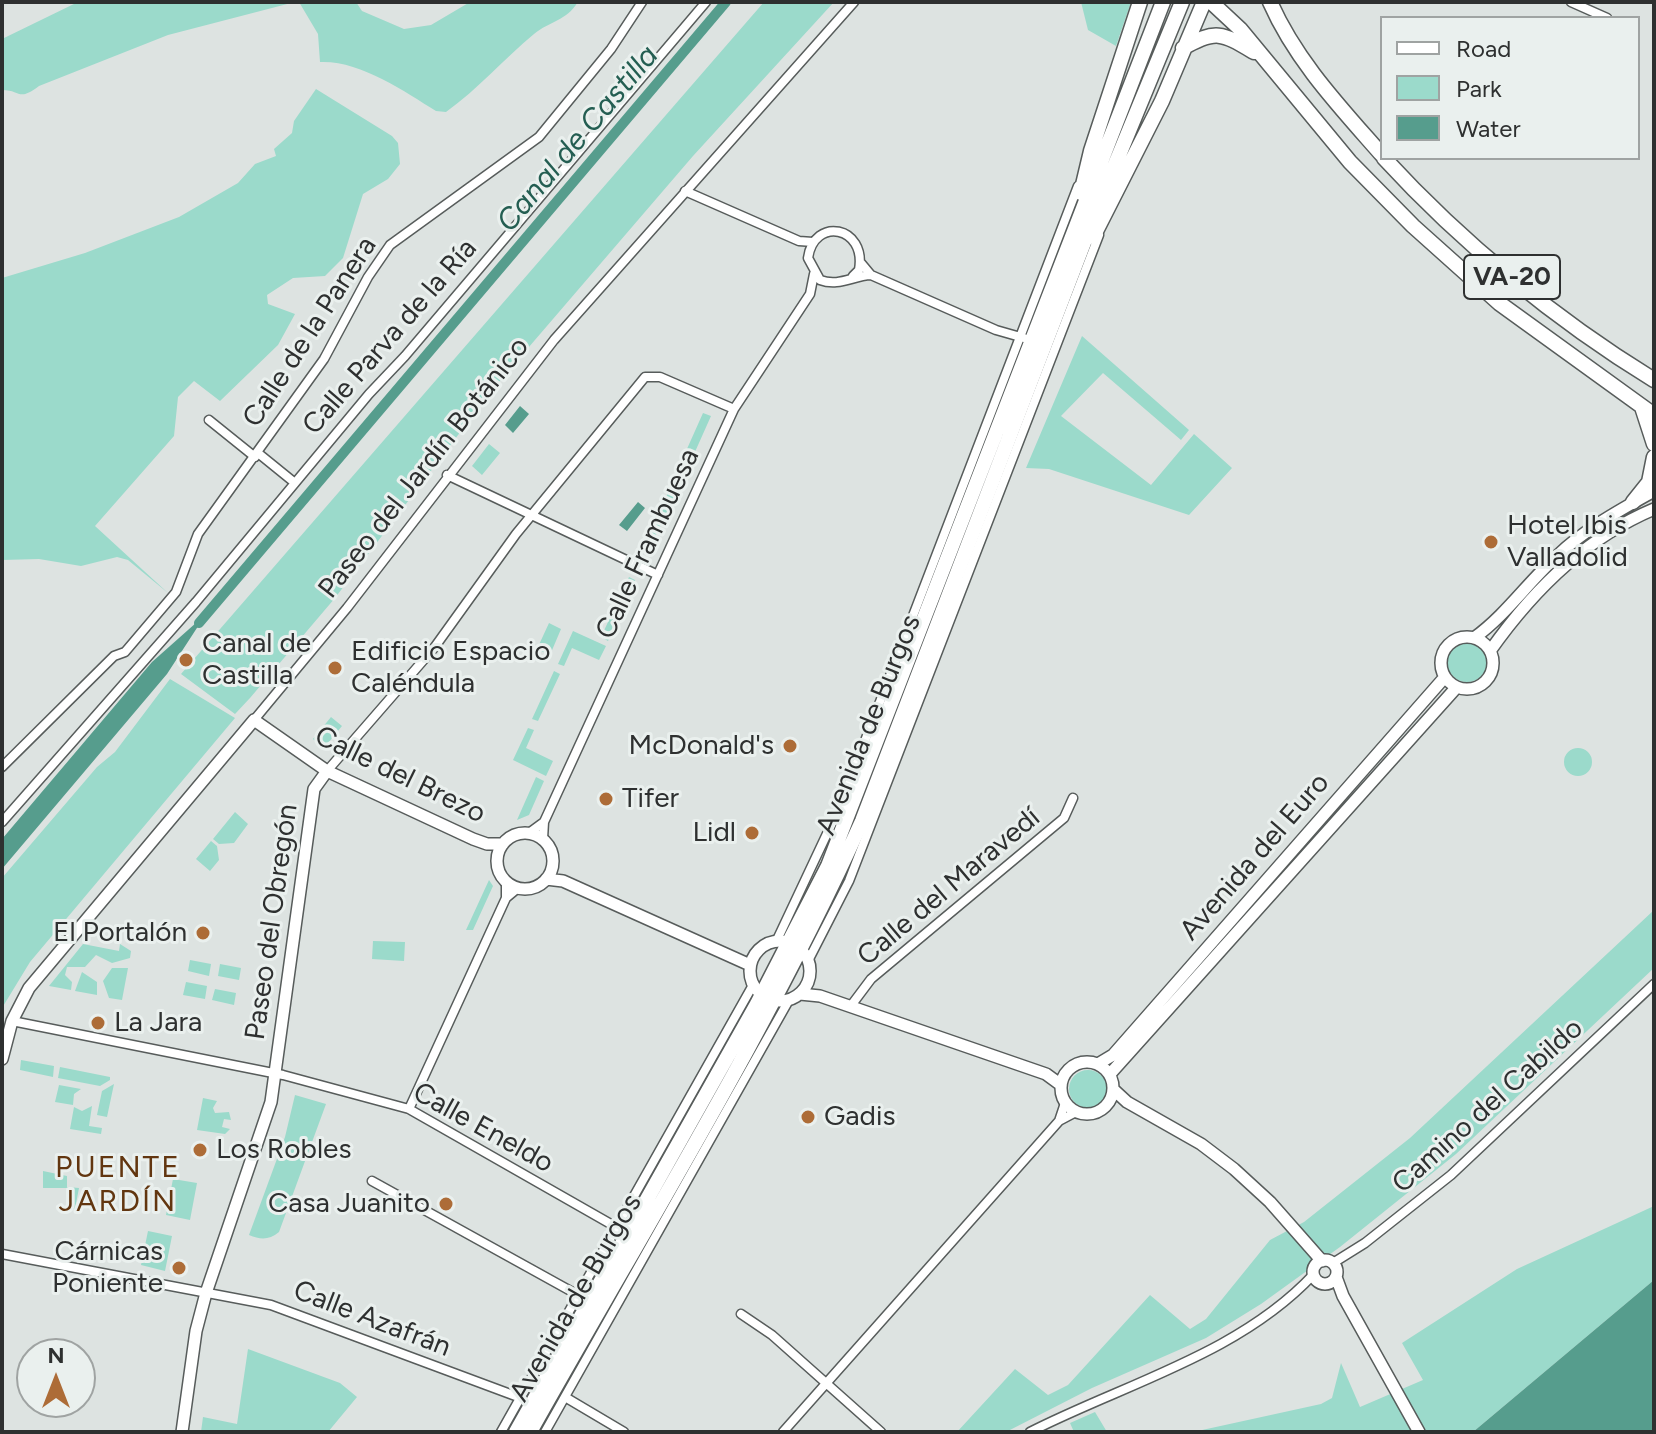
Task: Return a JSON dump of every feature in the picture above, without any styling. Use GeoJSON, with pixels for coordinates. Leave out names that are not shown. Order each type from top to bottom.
{"type":"FeatureCollection","features":[{"type":"Feature","properties":{"kind":"highway"},"geometry":{"type":"LineString","coordinates":[[1070,243],[1091,151],[1140,2]]}},
{"type":"Feature","properties":{"kind":"highway","name":"Avenida de Burgos"},"geometry":{"type":"LineString","coordinates":[[903,695],[975,525],[1032,341],[1076,265],[1182,2]]}},
{"type":"Feature","properties":{"kind":"highway"},"geometry":{"type":"LineString","coordinates":[[1076,265],[1106,217],[1162,101],[1204,2]]}},
{"type":"Feature","properties":{"kind":"highway","name":"VA-20"},"geometry":{"type":"LineString","coordinates":[[1211,2],[1265,59],[1350,162],[1443,255],[1539,335],[1648,411]]}},
{"type":"Feature","properties":{"kind":"highway","name":"VA-20"},"geometry":{"type":"LineString","coordinates":[[1270,2],[1283,30],[1314,76],[1380,153]]}},
{"type":"Feature","properties":{"kind":"highway","name":"Avenida de Burgos"},"geometry":{"type":"LineString","coordinates":[[653,1203],[762,993],[793,949],[862,821],[892,724],[994,441],[1161,5]]}},
{"type":"Feature","properties":{"kind":"highway"},"geometry":{"type":"LineString","coordinates":[[1182,48],[1206,35],[1218,34],[1265,59]]}},
{"type":"Feature","properties":{"kind":"highway","name":"VA-20"},"geometry":{"type":"LineString","coordinates":[[1386,160],[1442,216],[1525,289],[1654,380]]}},
{"type":"Feature","properties":{"kind":"highway"},"geometry":{"type":"LineString","coordinates":[[1648,411],[1654,444]]}},
{"type":"Feature","properties":{"kind":"highway"},"geometry":{"type":"LineString","coordinates":[[1633,502],[1649,482],[1654,457]]}},
{"type":"Feature","properties":{"kind":"highway","name":"Avenida de Burgos"},"geometry":{"type":"LineString","coordinates":[[793,949],[892,724]]}},
{"type":"Feature","properties":{"kind":"highway","name":"Avenida de Burgos"},"geometry":{"type":"LineString","coordinates":[[516,1432],[629,1230],[653,1203],[697,1136],[762,993]]}},
{"type":"Feature","properties":{"kind":"highway","name":"Avenida de Burgos"},"geometry":{"type":"LineString","coordinates":[[530,1432],[629,1230]]}},
{"type":"Feature","properties":{"kind":"street","name":"Calle de la Panera"},"geometry":{"type":"LineString","coordinates":[[2,767],[114,656],[125,652],[176,592],[198,534],[324,359],[368,277],[390,245],[539,137],[611,49],[642,2]]}},
{"type":"Feature","properties":{"kind":"street","name":"Calle Parva de la Ría"},"geometry":{"type":"LineString","coordinates":[[2,822],[140,666],[706,2]]}},
{"type":"Feature","properties":{"kind":"street","name":"Paseo del Jardín Botánico"},"geometry":{"type":"LineString","coordinates":[[2,1059],[12,1021],[29,988],[347,608],[554,340],[854,2]]}},
{"type":"Feature","properties":{"kind":"street"},"geometry":{"type":"LineString","coordinates":[[1571,2],[1602,16]]}},
{"type":"Feature","properties":{"kind":"street","name":"Avenida de Burgos"},"geometry":{"type":"LineString","coordinates":[[793,949],[821,846],[964,482],[1032,341],[1091,151]]}},
{"type":"Feature","properties":{"kind":"street"},"geometry":{"type":"LineString","coordinates":[[685,191],[799,241],[813,242]]}},
{"type":"Feature","properties":{"kind":"street","name":"Avenida de Burgos"},"geometry":{"type":"LineString","coordinates":[[793,949],[858,859],[1106,217]]}},
{"type":"Feature","properties":{"kind":"street"},"geometry":{"type":"LineString","coordinates":[[809,252],[813,242],[827,232],[844,233],[857,244],[861,263],[871,275],[996,330],[1051,348],[1049,368]]}},
{"type":"Feature","properties":{"kind":"street"},"geometry":{"type":"LineString","coordinates":[[799,241],[809,252],[814,274],[828,283],[846,281],[861,263]]}},
{"type":"Feature","properties":{"kind":"street","name":"Calle Frambuesa"},"geometry":{"type":"LineString","coordinates":[[543,839],[544,822],[734,409],[810,294],[814,274]]}},
{"type":"Feature","properties":{"kind":"street"},"geometry":{"type":"LineString","coordinates":[[853,276],[871,275]]}},
{"type":"Feature","properties":{"kind":"street","name":"Calle Frambuesa"},"geometry":{"type":"LineString","coordinates":[[810,294],[828,283]]}},
{"type":"Feature","properties":{"kind":"street","name":"Paseo del Obregón"},"geometry":{"type":"LineString","coordinates":[[182,1432],[196,1331],[206,1293],[264,1131],[276,1074],[314,789],[434,648],[532,513],[645,377],[660,377],[734,409]]}},
{"type":"Feature","properties":{"kind":"street","name":"Calle de la Panera"},"geometry":{"type":"LineString","coordinates":[[209,420],[257,455]]}},
{"type":"Feature","properties":{"kind":"street"},"geometry":{"type":"LineString","coordinates":[[964,482],[994,441]]}},
{"type":"Feature","properties":{"kind":"street"},"geometry":{"type":"LineString","coordinates":[[257,455],[295,483]]}},
{"type":"Feature","properties":{"kind":"street"},"geometry":{"type":"LineString","coordinates":[[975,525],[1009,474]]}},
{"type":"Feature","properties":{"kind":"street"},"geometry":{"type":"LineString","coordinates":[[447,475],[658,575]]}},
{"type":"Feature","properties":{"kind":"street"},"geometry":{"type":"LineString","coordinates":[[1474,638],[1490,651],[1493,669],[1484,683],[1472,689],[1456,688],[1444,678],[1440,663],[1446,647],[1457,639],[1474,638],[1494,623],[1556,557],[1633,502],[1654,491]]}},
{"type":"Feature","properties":{"kind":"street"},"geometry":{"type":"LineString","coordinates":[[1490,651],[1565,564],[1608,531],[1654,509]]}},
{"type":"Feature","properties":{"kind":"street"},"geometry":{"type":"LineString","coordinates":[[946,635],[957,572]]}},
{"type":"Feature","properties":{"kind":"street"},"geometry":{"type":"LineString","coordinates":[[125,652],[140,666]]}},
{"type":"Feature","properties":{"kind":"street"},"geometry":{"type":"LineString","coordinates":[[893,665],[892,683],[903,695],[916,698],[926,688]]}},
{"type":"Feature","properties":{"kind":"street","name":"Avenida del Euro"},"geometry":{"type":"LineString","coordinates":[[1098,1064],[1113,1055],[1444,678]]}},
{"type":"Feature","properties":{"kind":"street","name":"Avenida del Euro"},"geometry":{"type":"LineString","coordinates":[[1110,1074],[1456,688]]}},
{"type":"Feature","properties":{"kind":"street","name":"Calle del Brezo"},"geometry":{"type":"LineString","coordinates":[[254,720],[327,771],[487,844],[503,844]]}},
{"type":"Feature","properties":{"kind":"street"},"geometry":{"type":"LineString","coordinates":[[868,731],[878,722],[892,724],[902,735],[900,749]]}},
{"type":"Feature","properties":{"kind":"street","name":"Calle del Maravedí"},"geometry":{"type":"LineString","coordinates":[[850,1007],[871,979],[1064,818],[1073,798]]}},
{"type":"Feature","properties":{"kind":"street"},"geometry":{"type":"LineString","coordinates":[[821,846],[830,840],[855,803]]}},
{"type":"Feature","properties":{"kind":"street"},"geometry":{"type":"LineString","coordinates":[[858,859],[862,821]]}},
{"type":"Feature","properties":{"kind":"street","name":"Calle Frambuesa"},"geometry":{"type":"LineString","coordinates":[[529,833],[544,822]]}},
{"type":"Feature","properties":{"kind":"street"},"geometry":{"type":"LineString","coordinates":[[409,1109],[506,898],[506,882],[497,859],[503,844],[512,836],[529,833],[543,839],[551,850],[549,874],[535,887],[518,888],[506,882]]}},
{"type":"Feature","properties":{"kind":"street","name":"Calle del Brezo"},"geometry":{"type":"LineString","coordinates":[[487,844],[497,859]]}},
{"type":"Feature","properties":{"kind":"street"},"geometry":{"type":"LineString","coordinates":[[549,874],[750,965],[762,993],[789,1000],[800,994],[808,981]]}},
{"type":"Feature","properties":{"kind":"street"},"geometry":{"type":"LineString","coordinates":[[506,898],[518,888]]}},
{"type":"Feature","properties":{"kind":"street"},"geometry":{"type":"LineString","coordinates":[[750,965],[758,951],[793,949],[808,981],[820,996]]}},
{"type":"Feature","properties":{"kind":"street","name":"Camino del Cabildo"},"geometry":{"type":"LineString","coordinates":[[1030,1432],[1207,1350],[1297,1293],[1451,1175],[1654,984]]}},
{"type":"Feature","properties":{"kind":"street","name":"Avenida de Burgos"},"geometry":{"type":"LineString","coordinates":[[501,1432],[609,1240],[629,1230],[677,1118],[762,993]]}},
{"type":"Feature","properties":{"kind":"street"},"geometry":{"type":"LineString","coordinates":[[800,994],[820,996],[1063,1080]]}},
{"type":"Feature","properties":{"kind":"street","name":"Avenida de Burgos"},"geometry":{"type":"LineString","coordinates":[[545,1432],[789,1000]]}},
{"type":"Feature","properties":{"kind":"street","name":"Calle Eneldo"},"geometry":{"type":"LineString","coordinates":[[12,1021],[276,1074],[409,1109],[629,1230]]}},
{"type":"Feature","properties":{"kind":"street"},"geometry":{"type":"LineString","coordinates":[[1059,1121],[1065,1103],[1063,1080],[1078,1063],[1098,1064],[1110,1074],[1112,1096]]}},
{"type":"Feature","properties":{"kind":"street"},"geometry":{"type":"LineString","coordinates":[[697,1136],[706,1132],[737,1091]]}},
{"type":"Feature","properties":{"kind":"street"},"geometry":{"type":"LineString","coordinates":[[1112,1096],[1190,1137],[1234,1169],[1270,1202],[1343,1296],[1419,1432]]}},
{"type":"Feature","properties":{"kind":"street"},"geometry":{"type":"LineString","coordinates":[[1065,1103],[1076,1112],[1094,1114],[1112,1096]]}},
{"type":"Feature","properties":{"kind":"street"},"geometry":{"type":"LineString","coordinates":[[783,1432],[1059,1121],[1076,1112]]}},
{"type":"Feature","properties":{"kind":"street"},"geometry":{"type":"LineString","coordinates":[[677,1118],[646,1183],[653,1203],[667,1207],[681,1191]]}},
{"type":"Feature","properties":{"kind":"street","name":"Avenida de Burgos"},"geometry":{"type":"LineString","coordinates":[[372,1181],[578,1295]]}},
{"type":"Feature","properties":{"kind":"street"},"geometry":{"type":"LineString","coordinates":[[609,1240],[622,1229],[645,1241],[616,1298],[611,1315]]}},
{"type":"Feature","properties":{"kind":"street","name":"Calle Azafrán"},"geometry":{"type":"LineString","coordinates":[[2,1254],[271,1305],[521,1398]]}},
{"type":"Feature","properties":{"kind":"street"},"geometry":{"type":"LineString","coordinates":[[569,1338],[583,1285]]}},
{"type":"Feature","properties":{"kind":"street"},"geometry":{"type":"LineString","coordinates":[[741,1314],[881,1432]]}},
{"type":"Feature","properties":{"kind":"street"},"geometry":{"type":"LineString","coordinates":[[565,1397],[624,1432]]}},
{"type":"Feature","properties":{"kind":"green space"},"geometry":{"type":"Polygon","coordinates":[[[78,2],[295,2],[168,35],[27,93],[2,90],[2,39],[78,2]]]}},
{"type":"Feature","properties":{"kind":"green space"},"geometry":{"type":"Polygon","coordinates":[[[299,2],[356,2],[362,11],[404,29],[431,25],[470,2],[578,2],[563,17],[534,34],[446,112],[436,111],[365,71],[320,62],[318,34],[299,2]]]}},
{"type":"Feature","properties":{"kind":"green space"},"geometry":{"type":"Polygon","coordinates":[[[764,2],[834,2],[693,156],[492,390],[335,598],[235,714],[181,674],[764,2]]]}},
{"type":"Feature","properties":{"kind":"green space"},"geometry":{"type":"Polygon","coordinates":[[[1081,2],[1131,2],[1116,46],[1088,30],[1081,2]]]}},
{"type":"Feature","properties":{"kind":"green space"},"geometry":{"type":"Polygon","coordinates":[[[316,89],[392,136],[398,143],[400,164],[388,179],[363,194],[343,258],[325,276],[293,278],[267,295],[268,304],[295,314],[278,345],[220,401],[194,381],[178,397],[174,436],[95,526],[168,593],[128,560],[117,557],[81,566],[39,559],[2,560],[2,278],[85,253],[179,217],[238,183],[255,164],[276,156],[274,149],[292,133],[294,121],[316,89]]]}},
{"type":"Feature","properties":{"kind":"green space"},"geometry":{"type":"Polygon","coordinates":[[[1082,336],[1189,430],[1181,440],[1103,373],[1061,416],[1151,485],[1194,434],[1232,468],[1189,515],[1049,469],[1026,468],[1082,336]]]}},
{"type":"Feature","properties":{"kind":"green space"},"geometry":{"type":"Polygon","coordinates":[[[703,413],[711,416],[682,481],[674,478],[703,413]]]}},
{"type":"Feature","properties":{"kind":"green space"},"geometry":{"type":"Polygon","coordinates":[[[489,444],[500,453],[482,475],[472,466],[489,444]]]}},
{"type":"Feature","properties":{"kind":"green space"},"geometry":{"type":"Polygon","coordinates":[[[671,487],[678,490],[647,553],[640,550],[671,487]]]}},
{"type":"Feature","properties":{"kind":"green space"},"geometry":{"type":"Polygon","coordinates":[[[629,577],[635,580],[608,641],[601,637],[629,577]]]}},
{"type":"Feature","properties":{"kind":"green space"},"geometry":{"type":"Polygon","coordinates":[[[549,623],[561,629],[550,655],[537,649],[549,623]]]}},
{"type":"Feature","properties":{"kind":"green space"},"geometry":{"type":"Polygon","coordinates":[[[573,631],[606,646],[599,660],[572,648],[564,666],[558,664],[573,631]]]}},
{"type":"Feature","properties":{"kind":"green space"},"geometry":{"type":"Polygon","coordinates":[[[1467,642],[1481,648],[1487,662],[1481,676],[1467,682],[1453,676],[1447,662],[1453,648],[1467,642]]]}},
{"type":"Feature","properties":{"kind":"green space"},"geometry":{"type":"Polygon","coordinates":[[[554,671],[560,674],[538,721],[532,719],[554,671]]]}},
{"type":"Feature","properties":{"kind":"green space"},"geometry":{"type":"Polygon","coordinates":[[[170,679],[235,718],[30,962],[2,1008],[2,878],[97,767],[115,752],[170,679]]]}},
{"type":"Feature","properties":{"kind":"green space"},"geometry":{"type":"Polygon","coordinates":[[[331,717],[342,726],[324,748],[313,739],[331,717]]]}},
{"type":"Feature","properties":{"kind":"green space"},"geometry":{"type":"Polygon","coordinates":[[[528,728],[534,730],[526,748],[553,761],[546,776],[513,760],[528,728]]]}},
{"type":"Feature","properties":{"kind":"green space"},"geometry":{"type":"Polygon","coordinates":[[[1578,748],[1588,752],[1592,762],[1588,772],[1578,776],[1568,772],[1564,762],[1568,752],[1578,748]]]}},
{"type":"Feature","properties":{"kind":"green space"},"geometry":{"type":"Polygon","coordinates":[[[536,777],[544,781],[529,815],[517,820],[536,777]]]}},
{"type":"Feature","properties":{"kind":"green space"},"geometry":{"type":"Polygon","coordinates":[[[235,812],[248,824],[234,843],[219,844],[213,839],[235,812]]]}},
{"type":"Feature","properties":{"kind":"green space"},"geometry":{"type":"Polygon","coordinates":[[[211,841],[217,846],[219,860],[210,871],[196,859],[211,841]]]}},
{"type":"Feature","properties":{"kind":"green space"},"geometry":{"type":"Polygon","coordinates":[[[489,880],[493,886],[473,930],[466,930],[489,880]]]}},
{"type":"Feature","properties":{"kind":"green space"},"geometry":{"type":"Polygon","coordinates":[[[1654,910],[1654,968],[1456,1154],[1340,1247],[1261,1304],[1206,1338],[1092,1388],[1006,1432],[957,1432],[1015,1369],[1048,1395],[1068,1385],[1150,1295],[1190,1329],[1206,1319],[1270,1240],[1304,1222],[1410,1138],[1654,910]]]}},
{"type":"Feature","properties":{"kind":"green space"},"geometry":{"type":"Polygon","coordinates":[[[373,941],[405,942],[404,961],[372,959],[373,941]]]}},
{"type":"Feature","properties":{"kind":"green space"},"geometry":{"type":"Polygon","coordinates":[[[83,944],[119,951],[120,944],[131,951],[130,958],[112,963],[96,955],[85,967],[67,967],[65,975],[72,982],[71,990],[49,986],[83,944]]]}},
{"type":"Feature","properties":{"kind":"green space"},"geometry":{"type":"Polygon","coordinates":[[[190,960],[211,964],[209,976],[188,971],[190,960]]]}},
{"type":"Feature","properties":{"kind":"green space"},"geometry":{"type":"Polygon","coordinates":[[[220,964],[241,968],[239,980],[218,976],[220,964]]]}},
{"type":"Feature","properties":{"kind":"green space"},"geometry":{"type":"Polygon","coordinates":[[[112,968],[128,968],[122,1000],[109,998],[103,981],[112,968]]]}},
{"type":"Feature","properties":{"kind":"green space"},"geometry":{"type":"Polygon","coordinates":[[[82,972],[97,982],[97,995],[75,991],[82,972]]]}},
{"type":"Feature","properties":{"kind":"green space"},"geometry":{"type":"Polygon","coordinates":[[[186,982],[207,986],[205,999],[183,995],[186,982]]]}},
{"type":"Feature","properties":{"kind":"green space"},"geometry":{"type":"Polygon","coordinates":[[[215,989],[236,993],[234,1005],[212,1000],[215,989]]]}},
{"type":"Feature","properties":{"kind":"green space"},"geometry":{"type":"Polygon","coordinates":[[[21,1060],[54,1066],[53,1077],[20,1070],[21,1060]]]}},
{"type":"Feature","properties":{"kind":"green space"},"geometry":{"type":"Polygon","coordinates":[[[60,1067],[110,1077],[110,1080],[100,1086],[58,1078],[60,1067]]]}},
{"type":"Feature","properties":{"kind":"green space"},"geometry":{"type":"Polygon","coordinates":[[[1088,1070],[1102,1075],[1107,1089],[1102,1103],[1088,1108],[1074,1103],[1069,1089],[1074,1075],[1088,1070]]]}},
{"type":"Feature","properties":{"kind":"green space"},"geometry":{"type":"Polygon","coordinates":[[[114,1084],[107,1117],[97,1115],[102,1091],[114,1084]]]}},
{"type":"Feature","properties":{"kind":"green space"},"geometry":{"type":"Polygon","coordinates":[[[59,1085],[81,1089],[74,1094],[73,1105],[55,1102],[59,1085]]]}},
{"type":"Feature","properties":{"kind":"green space"},"geometry":{"type":"Polygon","coordinates":[[[295,1095],[326,1104],[279,1232],[268,1238],[257,1238],[249,1235],[285,1137],[295,1095]]]}},
{"type":"Feature","properties":{"kind":"green space"},"geometry":{"type":"Polygon","coordinates":[[[203,1098],[217,1101],[213,1108],[215,1113],[229,1112],[231,1120],[224,1119],[222,1127],[230,1129],[225,1134],[197,1130],[203,1098]]]}},
{"type":"Feature","properties":{"kind":"green space"},"geometry":{"type":"Polygon","coordinates":[[[92,1106],[89,1126],[102,1128],[101,1134],[70,1129],[74,1107],[82,1111],[92,1106]]]}},
{"type":"Feature","properties":{"kind":"green space"},"geometry":{"type":"Polygon","coordinates":[[[43,1171],[67,1176],[67,1187],[79,1188],[75,1209],[68,1209],[67,1188],[43,1188],[43,1171]]]}},
{"type":"Feature","properties":{"kind":"green space"},"geometry":{"type":"Polygon","coordinates":[[[173,1179],[197,1183],[190,1220],[166,1215],[173,1179]]]}},
{"type":"Feature","properties":{"kind":"green space"},"geometry":{"type":"Polygon","coordinates":[[[1654,1206],[1654,1280],[1473,1432],[1193,1432],[1321,1404],[1332,1398],[1341,1363],[1360,1407],[1423,1380],[1402,1343],[1517,1269],[1654,1206]]]}},
{"type":"Feature","properties":{"kind":"green space"},"geometry":{"type":"Polygon","coordinates":[[[148,1231],[172,1236],[165,1271],[141,1265],[148,1231]]]}},
{"type":"Feature","properties":{"kind":"green space"},"geometry":{"type":"Polygon","coordinates":[[[248,1349],[340,1383],[357,1397],[328,1432],[201,1432],[203,1417],[237,1424],[248,1349]]]}},
{"type":"Feature","properties":{"kind":"green space"},"geometry":{"type":"Polygon","coordinates":[[[1095,1412],[1107,1432],[1074,1432],[1070,1423],[1095,1412]]]}},
{"type":"Feature","properties":{"kind":"water"},"geometry":{"type":"Polygon","coordinates":[[[520,406],[529,414],[513,433],[505,425],[520,406]]]}},
{"type":"Feature","properties":{"kind":"water"},"geometry":{"type":"Polygon","coordinates":[[[638,502],[645,508],[627,531],[619,525],[638,502]]]}},
{"type":"Feature","properties":{"kind":"water"},"geometry":{"type":"Polygon","coordinates":[[[206,614],[167,674],[2,869],[2,839],[152,662],[206,614]]]}},
{"type":"Feature","properties":{"kind":"water"},"geometry":{"type":"Polygon","coordinates":[[[1654,1280],[1654,1432],[1473,1432],[1654,1280]]]}},
{"type":"Feature","properties":{"kind":"waterway","name":"Canal de Castilla"},"geometry":{"type":"LineString","coordinates":[[199,623],[726,2]]}},
{"type":"Feature","properties":{"kind":"place","name":"Hotel Ibis Valladolid"},"geometry":{"type":"Point","coordinates":[1491,542]}},
{"type":"Feature","properties":{"kind":"place","name":"Canal de Castilla"},"geometry":{"type":"Point","coordinates":[186,660]}},
{"type":"Feature","properties":{"kind":"place","name":"Edificio Espacio Caléndula"},"geometry":{"type":"Point","coordinates":[335,668]}},
{"type":"Feature","properties":{"kind":"place","name":"McDonald's"},"geometry":{"type":"Point","coordinates":[790,746]}},
{"type":"Feature","properties":{"kind":"place","name":"Tifer"},"geometry":{"type":"Point","coordinates":[606,799]}},
{"type":"Feature","properties":{"kind":"place","name":"Lidl"},"geometry":{"type":"Point","coordinates":[752,833]}},
{"type":"Feature","properties":{"kind":"place","name":"El Portalón"},"geometry":{"type":"Point","coordinates":[203,933]}},
{"type":"Feature","properties":{"kind":"place","name":"La Jara"},"geometry":{"type":"Point","coordinates":[98,1023]}},
{"type":"Feature","properties":{"kind":"place","name":"Gadis"},"geometry":{"type":"Point","coordinates":[808,1117]}},
{"type":"Feature","properties":{"kind":"place","name":"Los Robles"},"geometry":{"type":"Point","coordinates":[200,1150]}},
{"type":"Feature","properties":{"kind":"place","name":"Casa Juanito"},"geometry":{"type":"Point","coordinates":[446,1204]}},
{"type":"Feature","properties":{"kind":"place","name":"Cárnicas Poniente"},"geometry":{"type":"Point","coordinates":[179,1268]}},
{"type":"Feature","properties":{"kind":"district","name":"PUENTE JARDÍN"},"geometry":{"type":"Point","coordinates":[118,1185]}}]}
